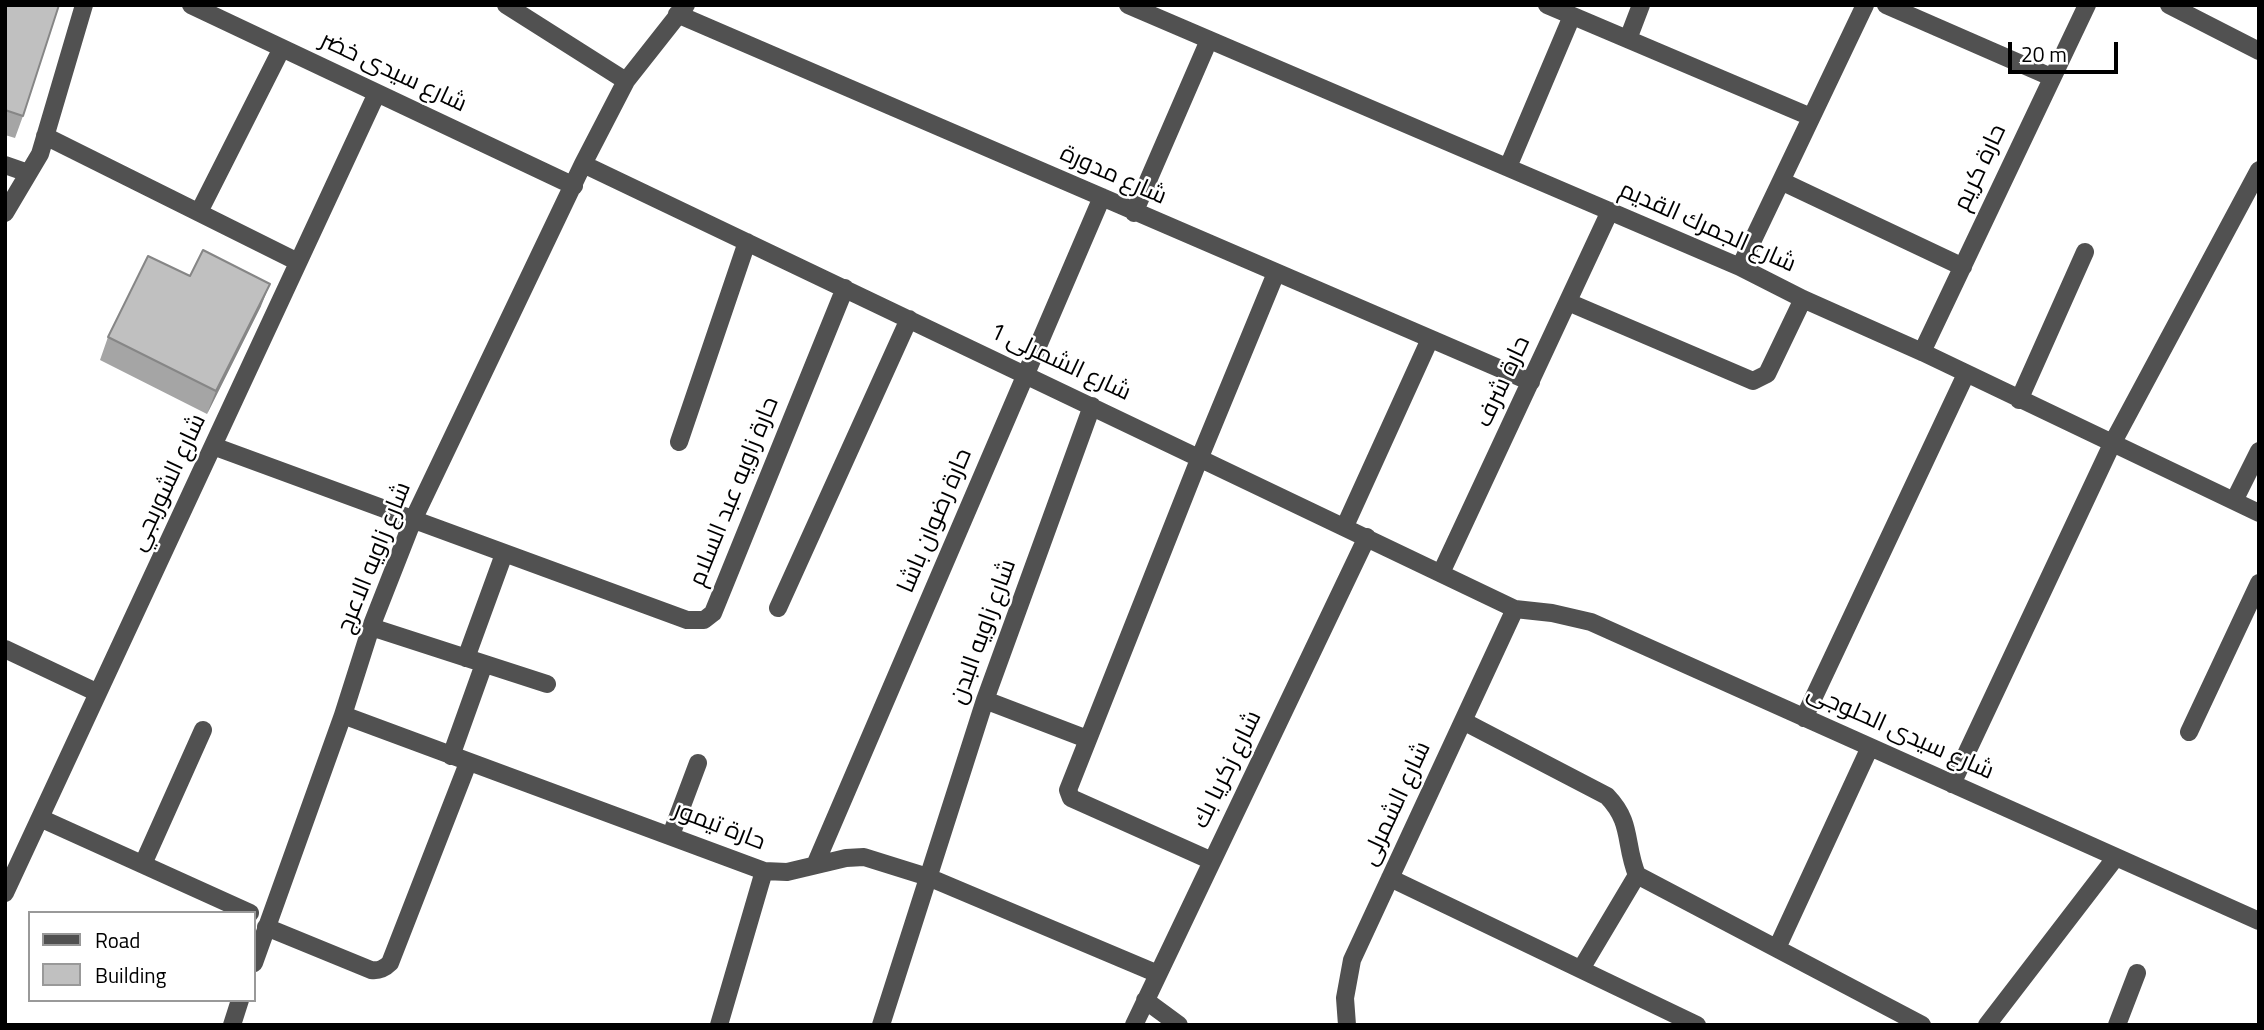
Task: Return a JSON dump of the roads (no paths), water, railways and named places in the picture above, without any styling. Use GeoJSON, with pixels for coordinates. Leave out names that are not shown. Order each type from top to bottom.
{"type":"FeatureCollection","features":[{"type":"Feature","properties":{"kind":"street"},"geometry":{"type":"LineString","coordinates":[[5,212],[40,154],[83,5]]}},
{"type":"Feature","properties":{"kind":"street"},"geometry":{"type":"LineString","coordinates":[[506,5],[626,81]]}},
{"type":"Feature","properties":{"kind":"street","name":"شارع الجمرك القديم"},"geometry":{"type":"LineString","coordinates":[[1128,5],[1740,267],[2259,513]]}},
{"type":"Feature","properties":{"kind":"street"},"geometry":{"type":"LineString","coordinates":[[1547,5],[1811,117]]}},
{"type":"Feature","properties":{"kind":"street"},"geometry":{"type":"LineString","coordinates":[[1628,40],[1641,5]]}},
{"type":"Feature","properties":{"kind":"street"},"geometry":{"type":"LineString","coordinates":[[1740,267],[1864,5]]}},
{"type":"Feature","properties":{"kind":"street"},"geometry":{"type":"LineString","coordinates":[[1886,5],[2051,76]]}},
{"type":"Feature","properties":{"kind":"street","name":"حارة كريم"},"geometry":{"type":"LineString","coordinates":[[1922,352],[2087,5]]}},
{"type":"Feature","properties":{"kind":"street"},"geometry":{"type":"LineString","coordinates":[[2169,5],[2259,51]]}},
{"type":"Feature","properties":{"kind":"street","name":"شارع سيدى خضر"},"geometry":{"type":"LineString","coordinates":[[202,8],[574,186]]}},
{"type":"Feature","properties":{"kind":"street","name":"شارع زاويه الاعرج"},"geometry":{"type":"LineString","coordinates":[[256,948],[260,919],[343,715],[371,627],[413,520],[583,164],[626,81],[681,10]]}},
{"type":"Feature","properties":{"kind":"street","name":"شارع مدورة"},"geometry":{"type":"LineString","coordinates":[[681,10],[1134,212],[1531,382]]}},
{"type":"Feature","properties":{"kind":"street"},"geometry":{"type":"LineString","coordinates":[[1508,167],[1572,16]]}},
{"type":"Feature","properties":{"kind":"street"},"geometry":{"type":"LineString","coordinates":[[1134,212],[1209,40]]}},
{"type":"Feature","properties":{"kind":"street"},"geometry":{"type":"LineString","coordinates":[[199,212],[282,48]]}},
{"type":"Feature","properties":{"kind":"street","name":"شارع الشوربجي"},"geometry":{"type":"LineString","coordinates":[[5,892],[377,93]]}},
{"type":"Feature","properties":{"kind":"street"},"geometry":{"type":"LineString","coordinates":[[46,136],[298,262]]}},
{"type":"Feature","properties":{"kind":"street","name":"شارع الشمرلى 1"},"geometry":{"type":"LineString","coordinates":[[583,164],[1515,609]]}},
{"type":"Feature","properties":{"kind":"street"},"geometry":{"type":"LineString","coordinates":[[5,165],[28,173]]}},
{"type":"Feature","properties":{"kind":"street"},"geometry":{"type":"LineString","coordinates":[[1952,784],[2112,444],[2259,170]]}},
{"type":"Feature","properties":{"kind":"street"},"geometry":{"type":"LineString","coordinates":[[1781,181],[1963,267]]}},
{"type":"Feature","properties":{"kind":"street","name":"حارة رضوان باشا"},"geometry":{"type":"LineString","coordinates":[[815,865],[1102,197]]}},
{"type":"Feature","properties":{"kind":"street","name":"حارة شرف"},"geometry":{"type":"LineString","coordinates":[[1441,573],[1610,211]]}},
{"type":"Feature","properties":{"kind":"street"},"geometry":{"type":"LineString","coordinates":[[679,442],[747,242]]}},
{"type":"Feature","properties":{"kind":"street"},"geometry":{"type":"LineString","coordinates":[[2019,400],[2085,253]]}},
{"type":"Feature","properties":{"kind":"street"},"geometry":{"type":"LineString","coordinates":[[1212,861],[1072,798],[1068,790],[1276,273]]}},
{"type":"Feature","properties":{"kind":"street","name":"حارة زاويه عبد السلام"},"geometry":{"type":"LineString","coordinates":[[213,446],[504,554],[687,620],[698,621],[713,613],[845,288]]}},
{"type":"Feature","properties":{"kind":"street"},"geometry":{"type":"LineString","coordinates":[[1568,302],[1753,381],[1767,374],[1803,299]]}},
{"type":"Feature","properties":{"kind":"street"},"geometry":{"type":"LineString","coordinates":[[778,608],[909,319]]}},
{"type":"Feature","properties":{"kind":"street"},"geometry":{"type":"LineString","coordinates":[[1345,527],[1430,339]]}},
{"type":"Feature","properties":{"kind":"street"},"geometry":{"type":"LineString","coordinates":[[1804,718],[1966,374]]}},
{"type":"Feature","properties":{"kind":"street","name":"شارع زاويه البدن"},"geometry":{"type":"LineString","coordinates":[[881,1025],[985,700],[1092,406]]}},
{"type":"Feature","properties":{"kind":"street"},"geometry":{"type":"LineString","coordinates":[[2234,501],[2259,451]]}},
{"type":"Feature","properties":{"kind":"street","name":"شارع زكريا بك"},"geometry":{"type":"LineString","coordinates":[[1134,1025],[1367,537]]}},
{"type":"Feature","properties":{"kind":"street"},"geometry":{"type":"LineString","coordinates":[[466,658],[504,554]]}},
{"type":"Feature","properties":{"kind":"street"},"geometry":{"type":"LineString","coordinates":[[2189,732],[2259,583]]}},
{"type":"Feature","properties":{"kind":"street","name":"شارع سيدى الحلوجى"},"geometry":{"type":"LineString","coordinates":[[1515,609],[1552,613],[1591,622],[2259,921]]}},
{"type":"Feature","properties":{"kind":"street","name":"شارع الشمرلى"},"geometry":{"type":"LineString","coordinates":[[1347,1025],[1345,998],[1352,960],[1515,609]]}},
{"type":"Feature","properties":{"kind":"street"},"geometry":{"type":"LineString","coordinates":[[371,627],[547,684]]}},
{"type":"Feature","properties":{"kind":"street"},"geometry":{"type":"LineString","coordinates":[[5,649],[98,693]]}},
{"type":"Feature","properties":{"kind":"street"},"geometry":{"type":"LineString","coordinates":[[451,756],[484,664]]}},
{"type":"Feature","properties":{"kind":"street"},"geometry":{"type":"LineString","coordinates":[[985,700],[1087,739]]}},
{"type":"Feature","properties":{"kind":"street","name":"حارة تيمور"},"geometry":{"type":"LineString","coordinates":[[343,715],[764,871],[787,872],[864,857],[928,877],[1158,974]]}},
{"type":"Feature","properties":{"kind":"street"},"geometry":{"type":"LineString","coordinates":[[1463,721],[1606,796],[1619,808],[1626,824],[1632,863],[1637,875],[1922,1025]]}},
{"type":"Feature","properties":{"kind":"street"},"geometry":{"type":"LineString","coordinates":[[143,864],[202,730]]}},
{"type":"Feature","properties":{"kind":"street"},"geometry":{"type":"LineString","coordinates":[[1777,948],[1870,747]]}},
{"type":"Feature","properties":{"kind":"street"},"geometry":{"type":"LineString","coordinates":[[260,919],[370,970],[382,970],[386,967],[390,963],[468,763]]}},
{"type":"Feature","properties":{"kind":"street"},"geometry":{"type":"LineString","coordinates":[[671,835],[698,764]]}},
{"type":"Feature","properties":{"kind":"street"},"geometry":{"type":"LineString","coordinates":[[40,818],[243,911]]}},
{"type":"Feature","properties":{"kind":"street"},"geometry":{"type":"LineString","coordinates":[[1987,1025],[2116,857]]}},
{"type":"Feature","properties":{"kind":"street"},"geometry":{"type":"LineString","coordinates":[[719,1025],[764,871]]}},
{"type":"Feature","properties":{"kind":"street"},"geometry":{"type":"LineString","coordinates":[[1581,969],[1637,875]]}},
{"type":"Feature","properties":{"kind":"street"},"geometry":{"type":"LineString","coordinates":[[1390,878],[1697,1025]]}},
{"type":"Feature","properties":{"kind":"street"},"geometry":{"type":"LineString","coordinates":[[2118,1025],[2137,973]]}},
{"type":"Feature","properties":{"kind":"street"},"geometry":{"type":"LineString","coordinates":[[1145,1000],[1179,1025]]}},
{"type":"Feature","properties":{"kind":"street"},"geometry":{"type":"LineString","coordinates":[[232,1025],[239,1002]]}}]}
